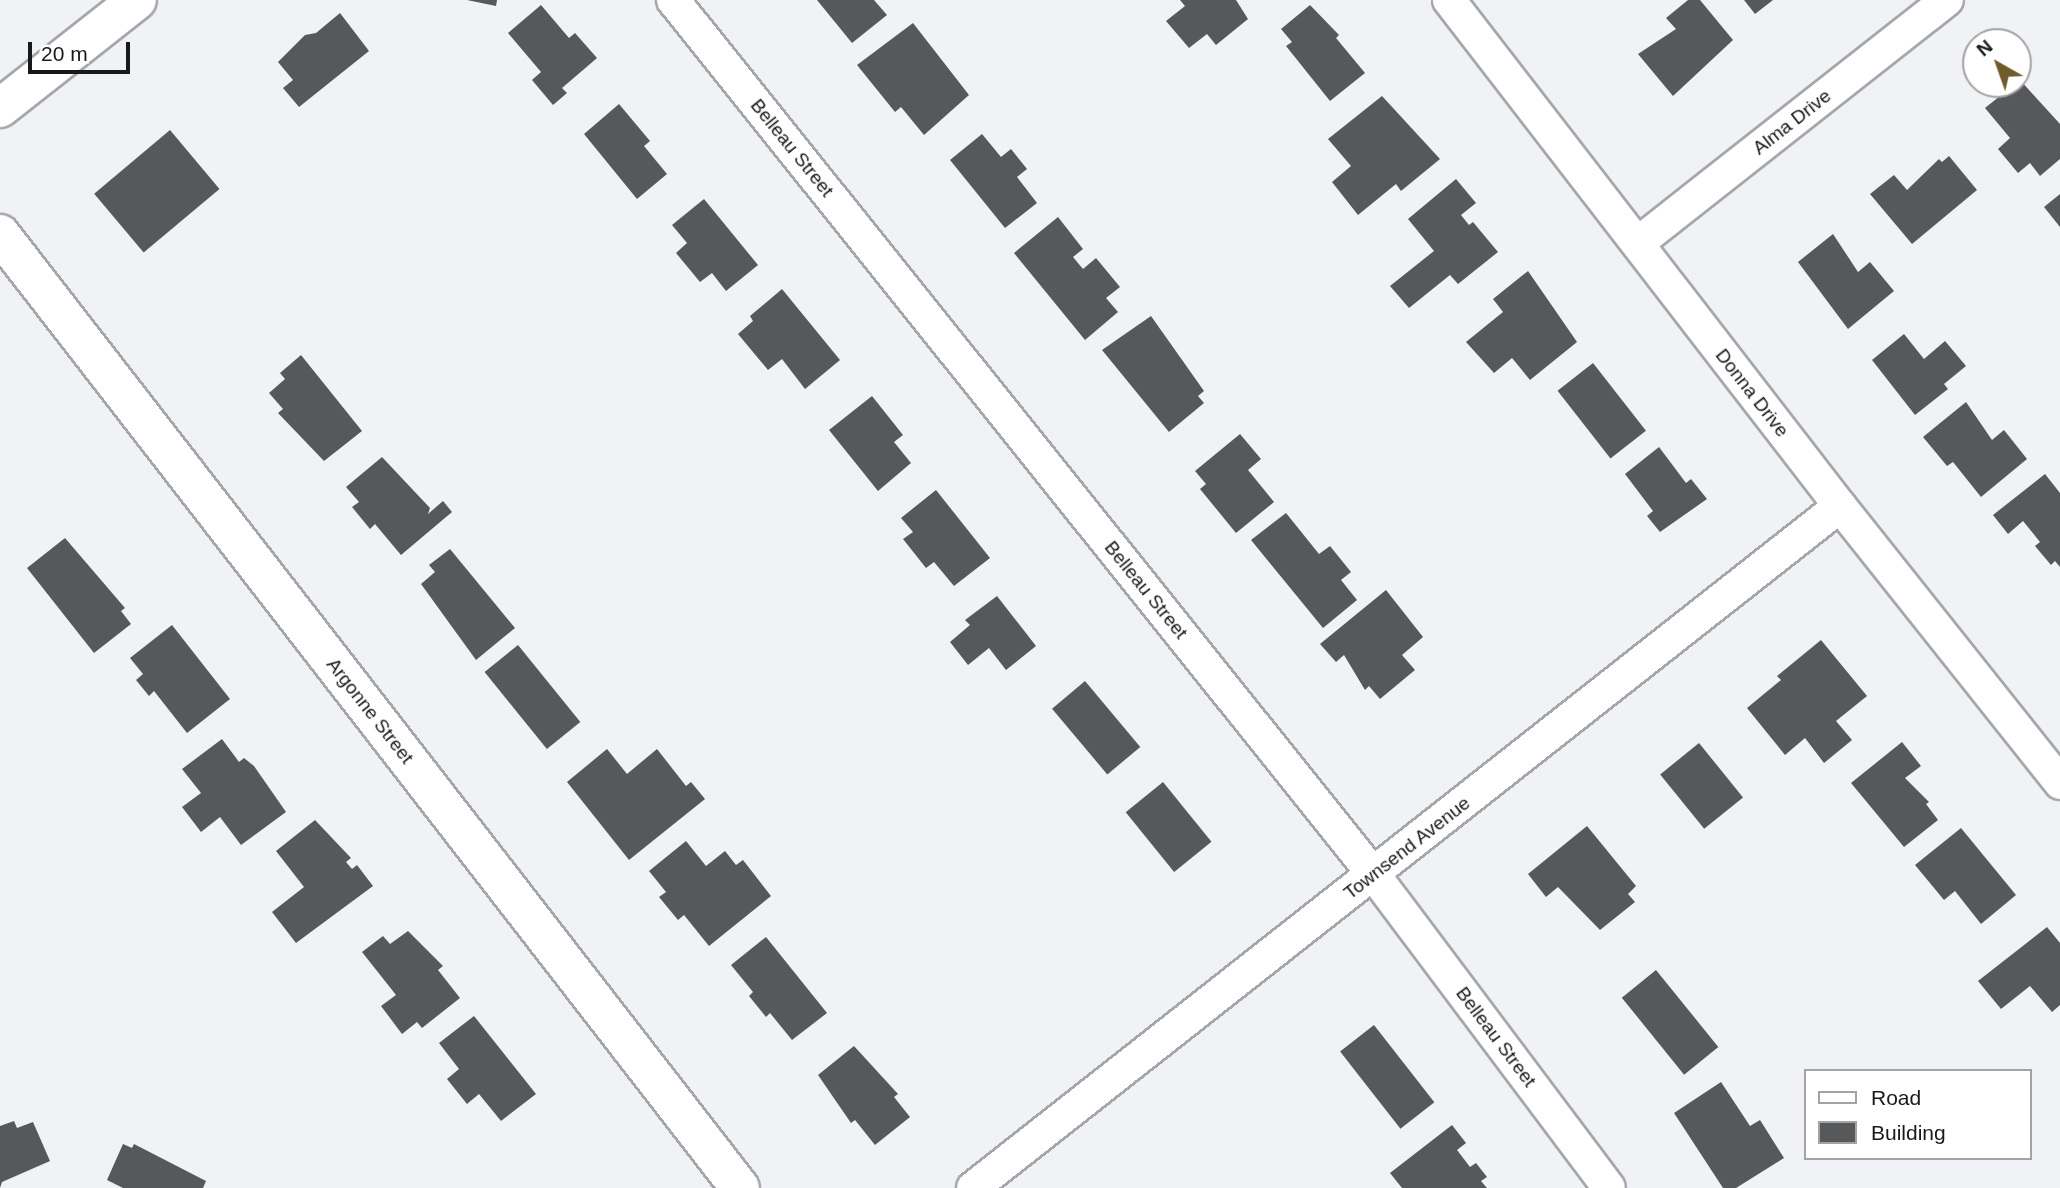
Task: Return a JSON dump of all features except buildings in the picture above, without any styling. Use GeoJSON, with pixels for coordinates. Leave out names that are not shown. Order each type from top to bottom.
{"type":"FeatureCollection","features":[{"type":"Feature","properties":{"kind":"street"},"geometry":{"type":"LineString","coordinates":[[0,108],[137,0]]}},
{"type":"Feature","properties":{"kind":"street","name":"Belleau Street"},"geometry":{"type":"LineString","coordinates":[[673,0],[1374,875],[1609,1188]]}},
{"type":"Feature","properties":{"kind":"street","name":"Donna Drive"},"geometry":{"type":"LineString","coordinates":[[1449,0],[1839,506],[2060,783]]}},
{"type":"Feature","properties":{"kind":"street","name":"Alma Drive"},"geometry":{"type":"LineString","coordinates":[[1638,243],[1947,0]]}},
{"type":"Feature","properties":{"kind":"street","name":"Argonne Street"},"geometry":{"type":"LineString","coordinates":[[0,234],[740,1188]]}},
{"type":"Feature","properties":{"kind":"street","name":"Townsend Avenue"},"geometry":{"type":"LineString","coordinates":[[973,1188],[1374,875],[1839,506]]}}]}
